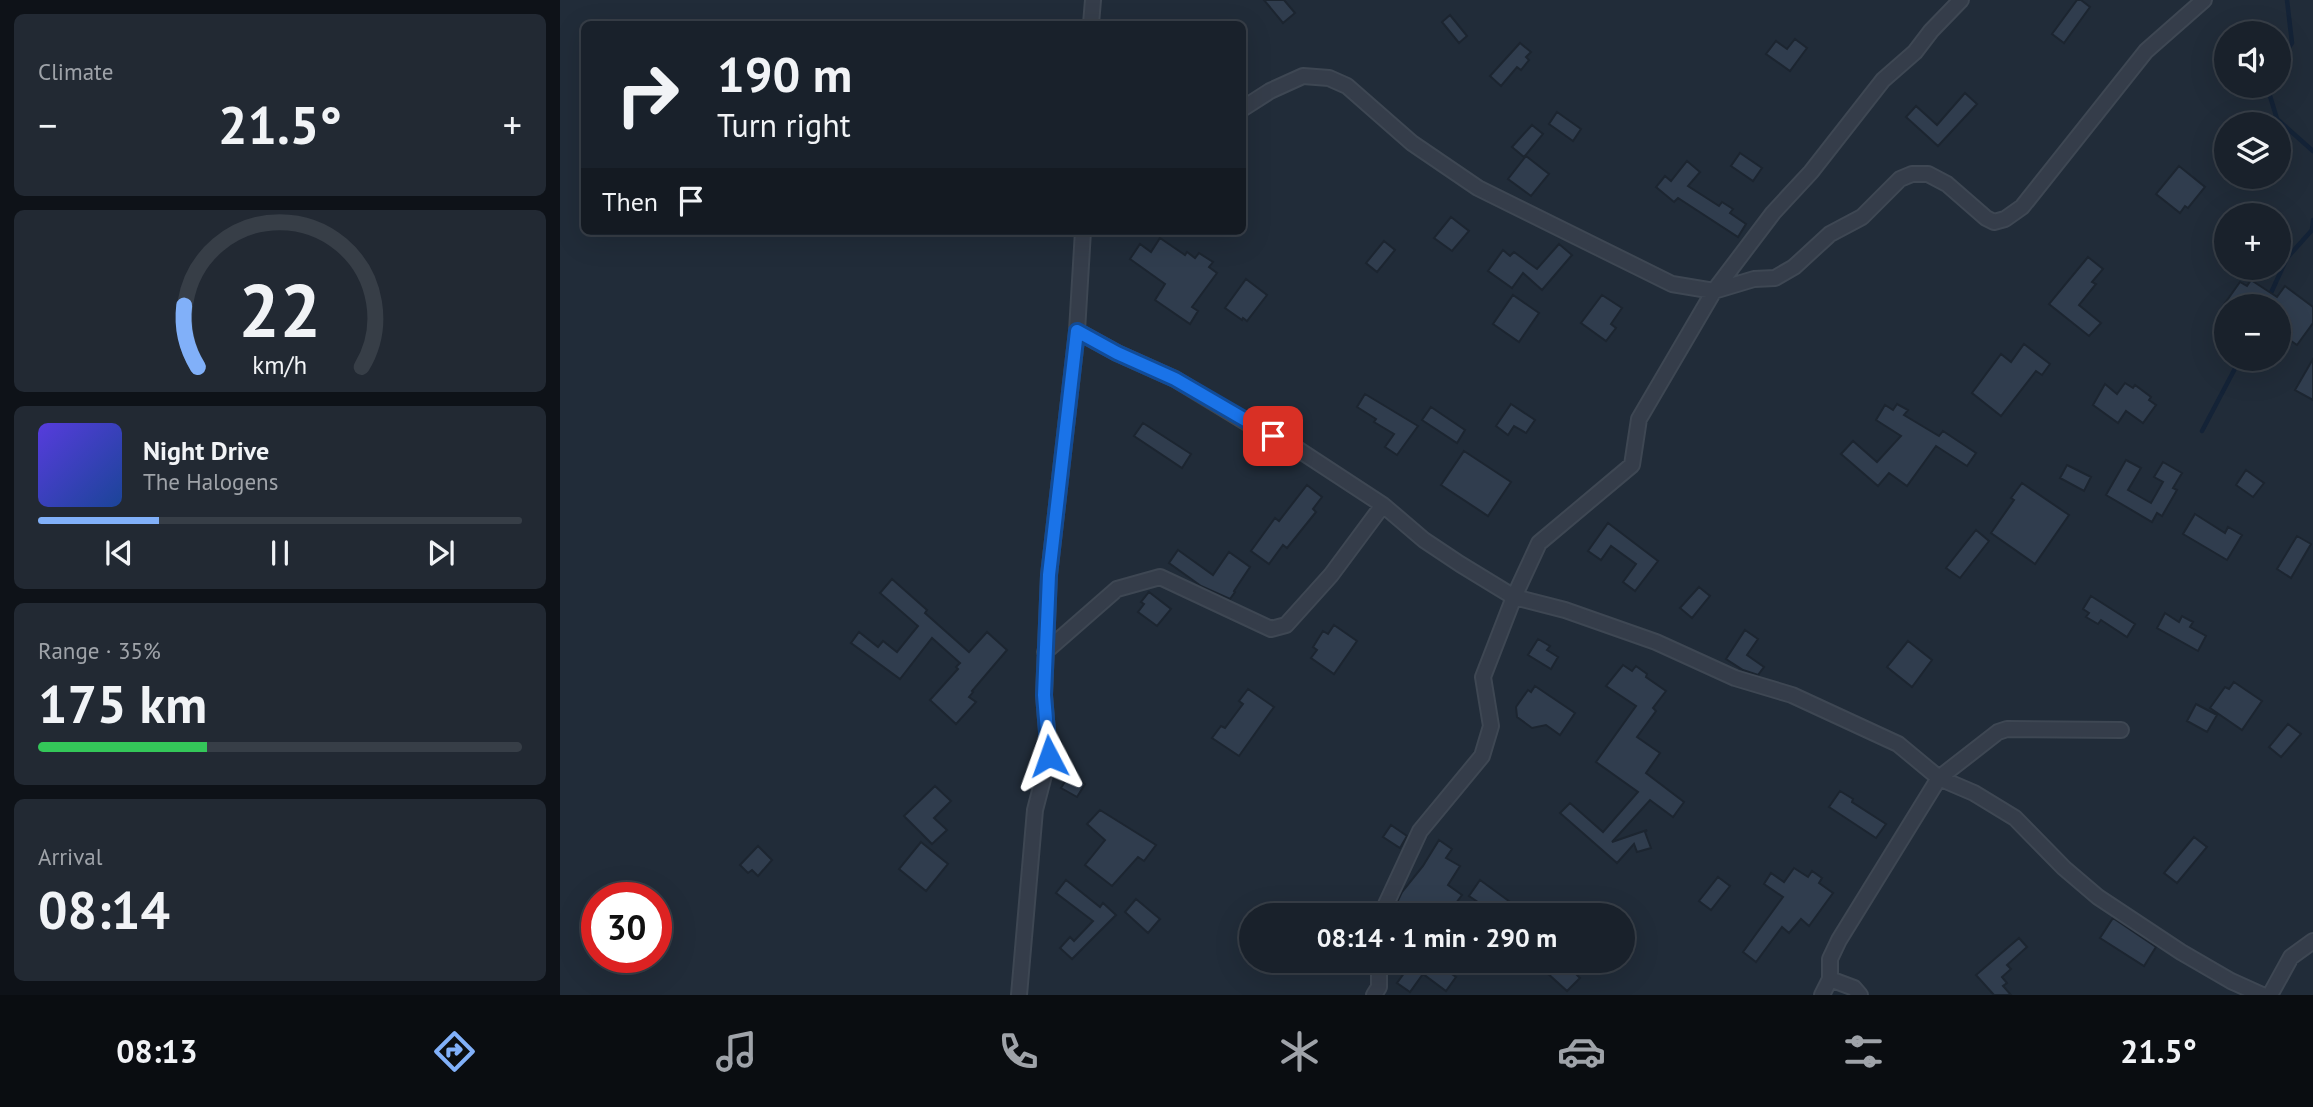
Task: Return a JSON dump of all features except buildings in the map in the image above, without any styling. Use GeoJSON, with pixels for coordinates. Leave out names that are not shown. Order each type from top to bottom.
{"type":"FeatureCollection","features":[{"type":"Feature","properties":{"kind":"street"},"geometry":{"type":"LineString","coordinates":[[1091,21],[1093,0]]}},
{"type":"Feature","properties":{"kind":"street"},"geometry":{"type":"LineString","coordinates":[[1387,903],[1420,831],[1482,756],[1491,726],[1483,677],[1514,597],[1539,543],[1632,465],[1639,419],[1714,291],[1773,213],[1811,172],[1883,80],[1915,52],[1961,0]]}},
{"type":"Feature","properties":{"kind":"street"},"geometry":{"type":"LineString","coordinates":[[1246,106],[1303,76],[1329,78],[1347,86],[1412,143],[1478,188],[1672,284],[1714,291],[1754,279],[1775,278],[1794,267],[1830,234],[1862,217],[1899,179],[1912,174],[1928,174],[1947,184],[1994,222],[2005,219],[2022,207],[2146,51],[2204,0]]}},
{"type":"Feature","properties":{"kind":"street"},"geometry":{"type":"LineString","coordinates":[[1019,995],[1035,810],[1049,756],[1044,695],[1049,575],[1087,235]]}},
{"type":"Feature","properties":{"kind":"street"},"geometry":{"type":"LineString","coordinates":[[1077,331],[1117,353],[1175,379],[1249,424],[1296,448],[1383,505],[1433,546],[1514,597],[1565,610],[1656,642],[1735,678],[1792,695],[1898,744],[1939,778],[1974,793],[2015,818],[2064,868],[2098,897],[2181,952],[2231,981],[2262,995]]}},
{"type":"Feature","properties":{"kind":"street"},"geometry":{"type":"LineString","coordinates":[[1045,652],[1117,589],[1160,578],[1271,629],[1286,625],[1331,575],[1383,505]]}},
{"type":"Feature","properties":{"kind":"street"},"geometry":{"type":"LineString","coordinates":[[1822,995],[1830,979],[1830,960],[1839,940],[1939,778],[1998,732],[2007,729],[2121,730]]}},
{"type":"Feature","properties":{"kind":"street"},"geometry":{"type":"LineString","coordinates":[[2270,995],[2291,957],[2313,941]]}},
{"type":"Feature","properties":{"kind":"street"},"geometry":{"type":"LineString","coordinates":[[1374,995],[1379,987],[1379,973]]}},
{"type":"Feature","properties":{"kind":"street"},"geometry":{"type":"LineString","coordinates":[[1830,979],[1854,988],[1860,995]]}},
{"type":"Feature","properties":{"kind":"waterway"},"geometry":{"type":"LineString","coordinates":[[2287,0],[2289,21]]}},
{"type":"Feature","properties":{"kind":"waterway"},"geometry":{"type":"LineString","coordinates":[[2291,34],[2291,44]]}},
{"type":"Feature","properties":{"kind":"waterway"},"geometry":{"type":"LineString","coordinates":[[2271,98],[2277,119],[2313,151]]}},
{"type":"Feature","properties":{"kind":"waterway"},"geometry":{"type":"LineString","coordinates":[[2270,294],[2287,258],[2312,230],[2313,220]]}},
{"type":"Feature","properties":{"kind":"waterway"},"geometry":{"type":"LineString","coordinates":[[2202,431],[2234,371]]}},
{"type":"Feature","properties":{"kind":"route"},"geometry":{"type":"LineString","coordinates":[[1049,756],[1044,695],[1049,575],[1077,331],[1117,353],[1175,379],[1273,436]]}}]}
